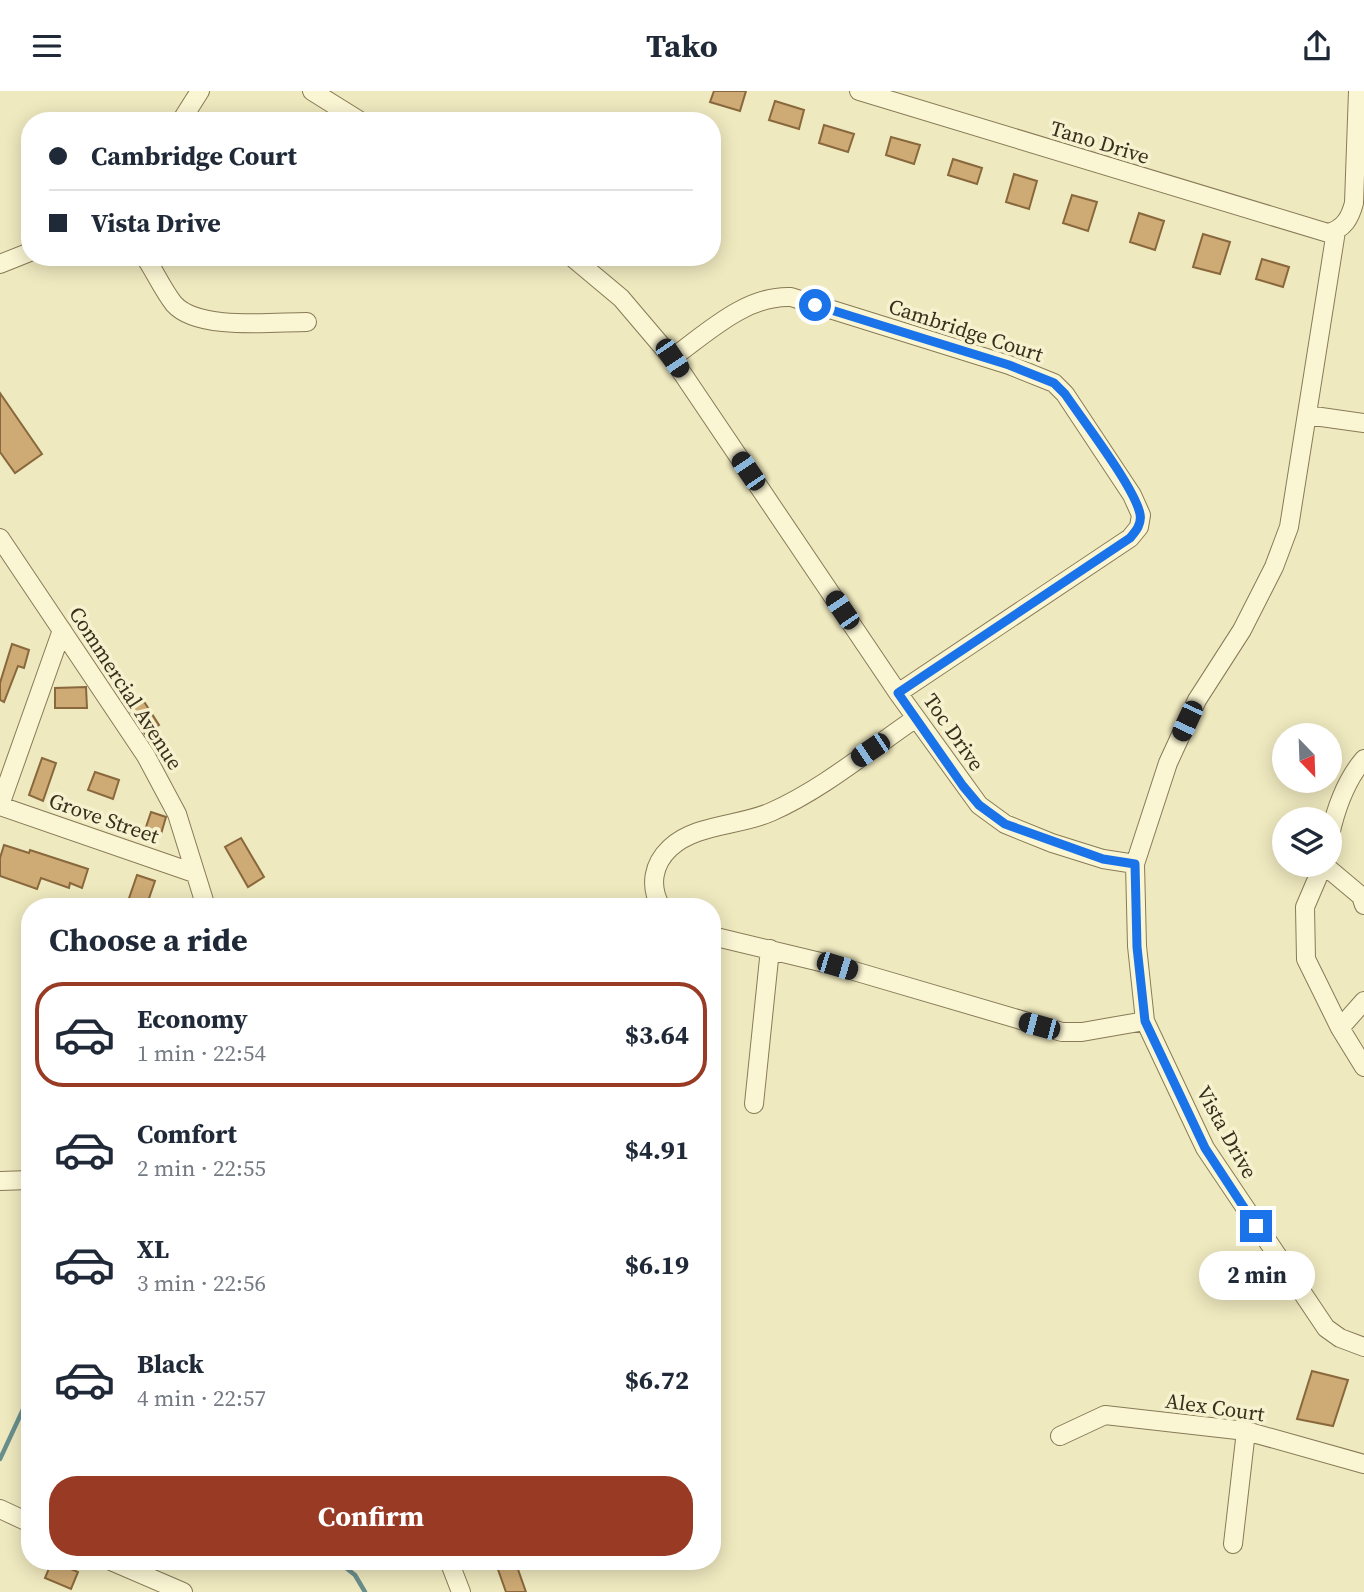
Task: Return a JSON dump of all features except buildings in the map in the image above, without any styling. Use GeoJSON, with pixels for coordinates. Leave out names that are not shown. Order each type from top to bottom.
{"type":"FeatureCollection","features":[{"type":"Feature","properties":{"kind":"street"},"geometry":{"type":"LineString","coordinates":[[187,112],[200,91]]}},
{"type":"Feature","properties":{"kind":"street"},"geometry":{"type":"LineString","coordinates":[[312,91],[346,112]]}},
{"type":"Feature","properties":{"kind":"street","name":"Tano Drive"},"geometry":{"type":"LineString","coordinates":[[859,91],[1332,232]]}},
{"type":"Feature","properties":{"kind":"street"},"geometry":{"type":"LineString","coordinates":[[721,938],[770,949],[1062,1032],[1082,1033],[1145,1021],[1137,947],[1135,864],[1168,763],[1197,700],[1242,629],[1274,567],[1289,527],[1332,232],[1348,220],[1354,203],[1358,91]]}},
{"type":"Feature","properties":{"kind":"street"},"geometry":{"type":"LineString","coordinates":[[0,264],[21,256]]}},
{"type":"Feature","properties":{"kind":"street"},"geometry":{"type":"LineString","coordinates":[[151,266],[175,305],[196,317],[224,322],[307,322]]}},
{"type":"Feature","properties":{"kind":"street","name":"Toc Drive"},"geometry":{"type":"LineString","coordinates":[[583,266],[621,297],[672,358],[898,693],[979,805],[1005,824],[1103,859],[1135,864]]}},
{"type":"Feature","properties":{"kind":"street","name":"Cambridge Court"},"geometry":{"type":"LineString","coordinates":[[672,358],[740,311],[764,299],[791,297],[1009,365],[1054,383],[1065,394],[1132,495],[1141,515],[1139,527],[1130,538],[898,693]]}},
{"type":"Feature","properties":{"kind":"street"},"geometry":{"type":"LineString","coordinates":[[1307,415],[1364,423]]}},
{"type":"Feature","properties":{"kind":"street","name":"Commercial Avenue"},"geometry":{"type":"LineString","coordinates":[[0,538],[146,756],[173,804],[203,898]]}},
{"type":"Feature","properties":{"kind":"street"},"geometry":{"type":"LineString","coordinates":[[0,805],[62,630]]}},
{"type":"Feature","properties":{"kind":"street"},"geometry":{"type":"LineString","coordinates":[[658,898],[653,883],[657,863],[671,847],[692,835],[769,813],[797,799],[916,718]]}},
{"type":"Feature","properties":{"kind":"street"},"geometry":{"type":"LineString","coordinates":[[1338,807],[1353,772],[1364,759]]}},
{"type":"Feature","properties":{"kind":"street","name":"Grove Street"},"geometry":{"type":"LineString","coordinates":[[0,805],[194,873]]}},
{"type":"Feature","properties":{"kind":"street"},"geometry":{"type":"LineString","coordinates":[[1319,877],[1305,907],[1306,959],[1340,1028],[1364,1067]]}},
{"type":"Feature","properties":{"kind":"street"},"geometry":{"type":"LineString","coordinates":[[1338,877],[1361,896],[1364,905]]}},
{"type":"Feature","properties":{"kind":"street"},"geometry":{"type":"LineString","coordinates":[[754,1104],[770,949]]}},
{"type":"Feature","properties":{"kind":"street"},"geometry":{"type":"LineString","coordinates":[[1340,1028],[1364,1001]]}},
{"type":"Feature","properties":{"kind":"street","name":"Vista Drive"},"geometry":{"type":"LineString","coordinates":[[1145,1021],[1205,1148],[1242,1205],[1326,1328],[1340,1338],[1364,1347]]}},
{"type":"Feature","properties":{"kind":"street"},"geometry":{"type":"LineString","coordinates":[[0,1181],[21,1180]]}},
{"type":"Feature","properties":{"kind":"street","name":"Alex Court"},"geometry":{"type":"LineString","coordinates":[[1060,1436],[1105,1415],[1246,1431],[1364,1464]]}},
{"type":"Feature","properties":{"kind":"street"},"geometry":{"type":"LineString","coordinates":[[1233,1544],[1246,1431]]}},
{"type":"Feature","properties":{"kind":"street"},"geometry":{"type":"LineString","coordinates":[[0,1509],[21,1519]]}},
{"type":"Feature","properties":{"kind":"street"},"geometry":{"type":"LineString","coordinates":[[132,1570],[183,1592]]}},
{"type":"Feature","properties":{"kind":"street"},"geometry":{"type":"LineString","coordinates":[[452,1570],[461,1592]]}},
{"type":"Feature","properties":{"kind":"waterway"},"geometry":{"type":"LineString","coordinates":[[0,1459],[21,1414]]}},
{"type":"Feature","properties":{"kind":"waterway"},"geometry":{"type":"LineString","coordinates":[[349,1570],[355,1575],[365,1592]]}},
{"type":"Feature","properties":{"kind":"route"},"geometry":{"type":"LineString","coordinates":[[815,305],[1009,365],[1054,383],[1065,394],[1132,495],[1141,515],[1139,527],[1130,538],[898,693],[963,786],[979,805],[1005,824],[1103,859],[1135,864],[1137,947],[1145,1021],[1205,1148],[1256,1226]]}}]}
